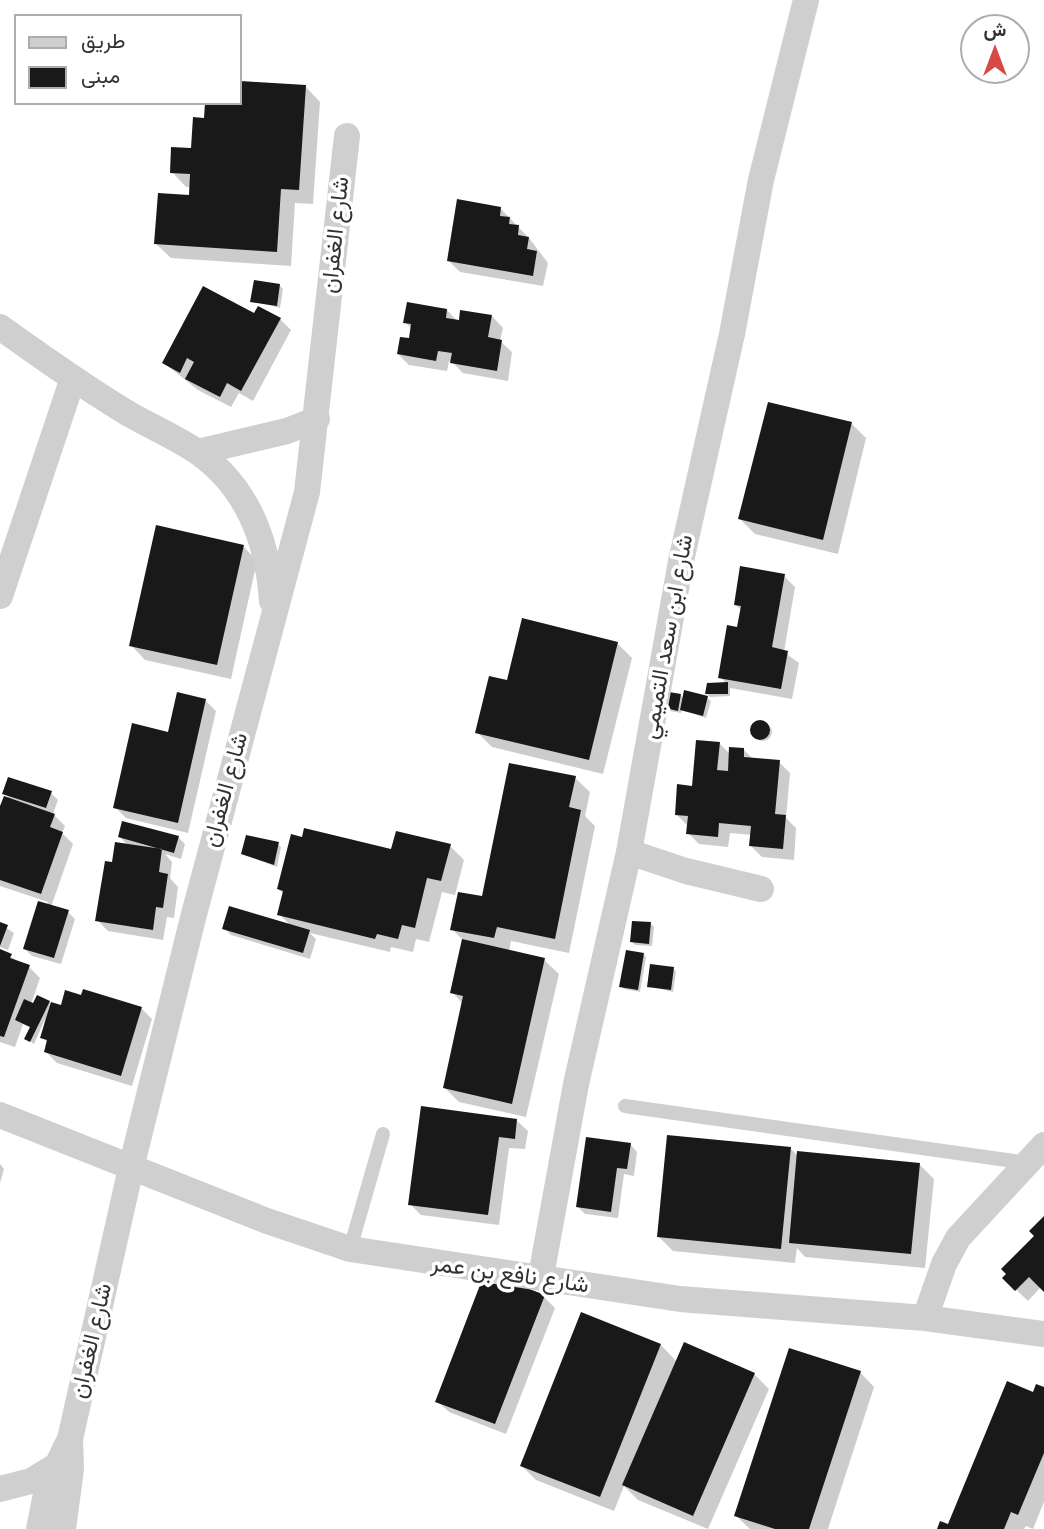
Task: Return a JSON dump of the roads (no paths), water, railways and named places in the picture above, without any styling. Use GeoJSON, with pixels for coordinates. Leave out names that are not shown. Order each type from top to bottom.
{"type":"FeatureCollection","features":[{"type":"Feature","properties":{"kind":"street","name":"شارع ابن سعد التميمي"},"geometry":{"type":"LineString","coordinates":[[541,1276],[576,1084],[629,852],[684,547],[732,334],[761,180],[806,0]]}},
{"type":"Feature","properties":{"kind":"street","name":"شارع الغفران"},"geometry":{"type":"LineString","coordinates":[[63,1529],[71,1469],[71,1438],[131,1168],[240,734],[307,492],[348,136]]}},
{"type":"Feature","properties":{"kind":"street"},"geometry":{"type":"LineString","coordinates":[[0,327],[73,378],[198,452],[238,490],[250,512],[268,568],[274,617]]}},
{"type":"Feature","properties":{"kind":"street"},"geometry":{"type":"LineString","coordinates":[[0,596],[73,378]]}},
{"type":"Feature","properties":{"kind":"street"},"geometry":{"type":"LineString","coordinates":[[198,452],[287,431],[317,419]]}},
{"type":"Feature","properties":{"kind":"street"},"geometry":{"type":"LineString","coordinates":[[629,852],[686,871],[761,889]]}},
{"type":"Feature","properties":{"kind":"street","name":"شارع نافع بن عمر"},"geometry":{"type":"LineString","coordinates":[[0,1115],[267,1222],[350,1249],[420,1262],[541,1276],[614,1290],[728,1305],[925,1318],[1044,1335]]}},
{"type":"Feature","properties":{"kind":"street"},"geometry":{"type":"LineString","coordinates":[[925,1318],[944,1264],[958,1238],[1036,1154]]}},
{"type":"Feature","properties":{"kind":"street","name":"شارع الغفران"},"geometry":{"type":"LineString","coordinates":[[39,1529],[54,1467],[71,1438]]}},
{"type":"Feature","properties":{"kind":"street"},"geometry":{"type":"LineString","coordinates":[[0,1489],[31,1481],[54,1467]]}},
{"type":"Feature","properties":{"kind":"lane"},"geometry":{"type":"LineString","coordinates":[[625,1106],[1036,1154]]}},
{"type":"Feature","properties":{"kind":"lane"},"geometry":{"type":"LineString","coordinates":[[350,1249],[383,1134]]}}]}
